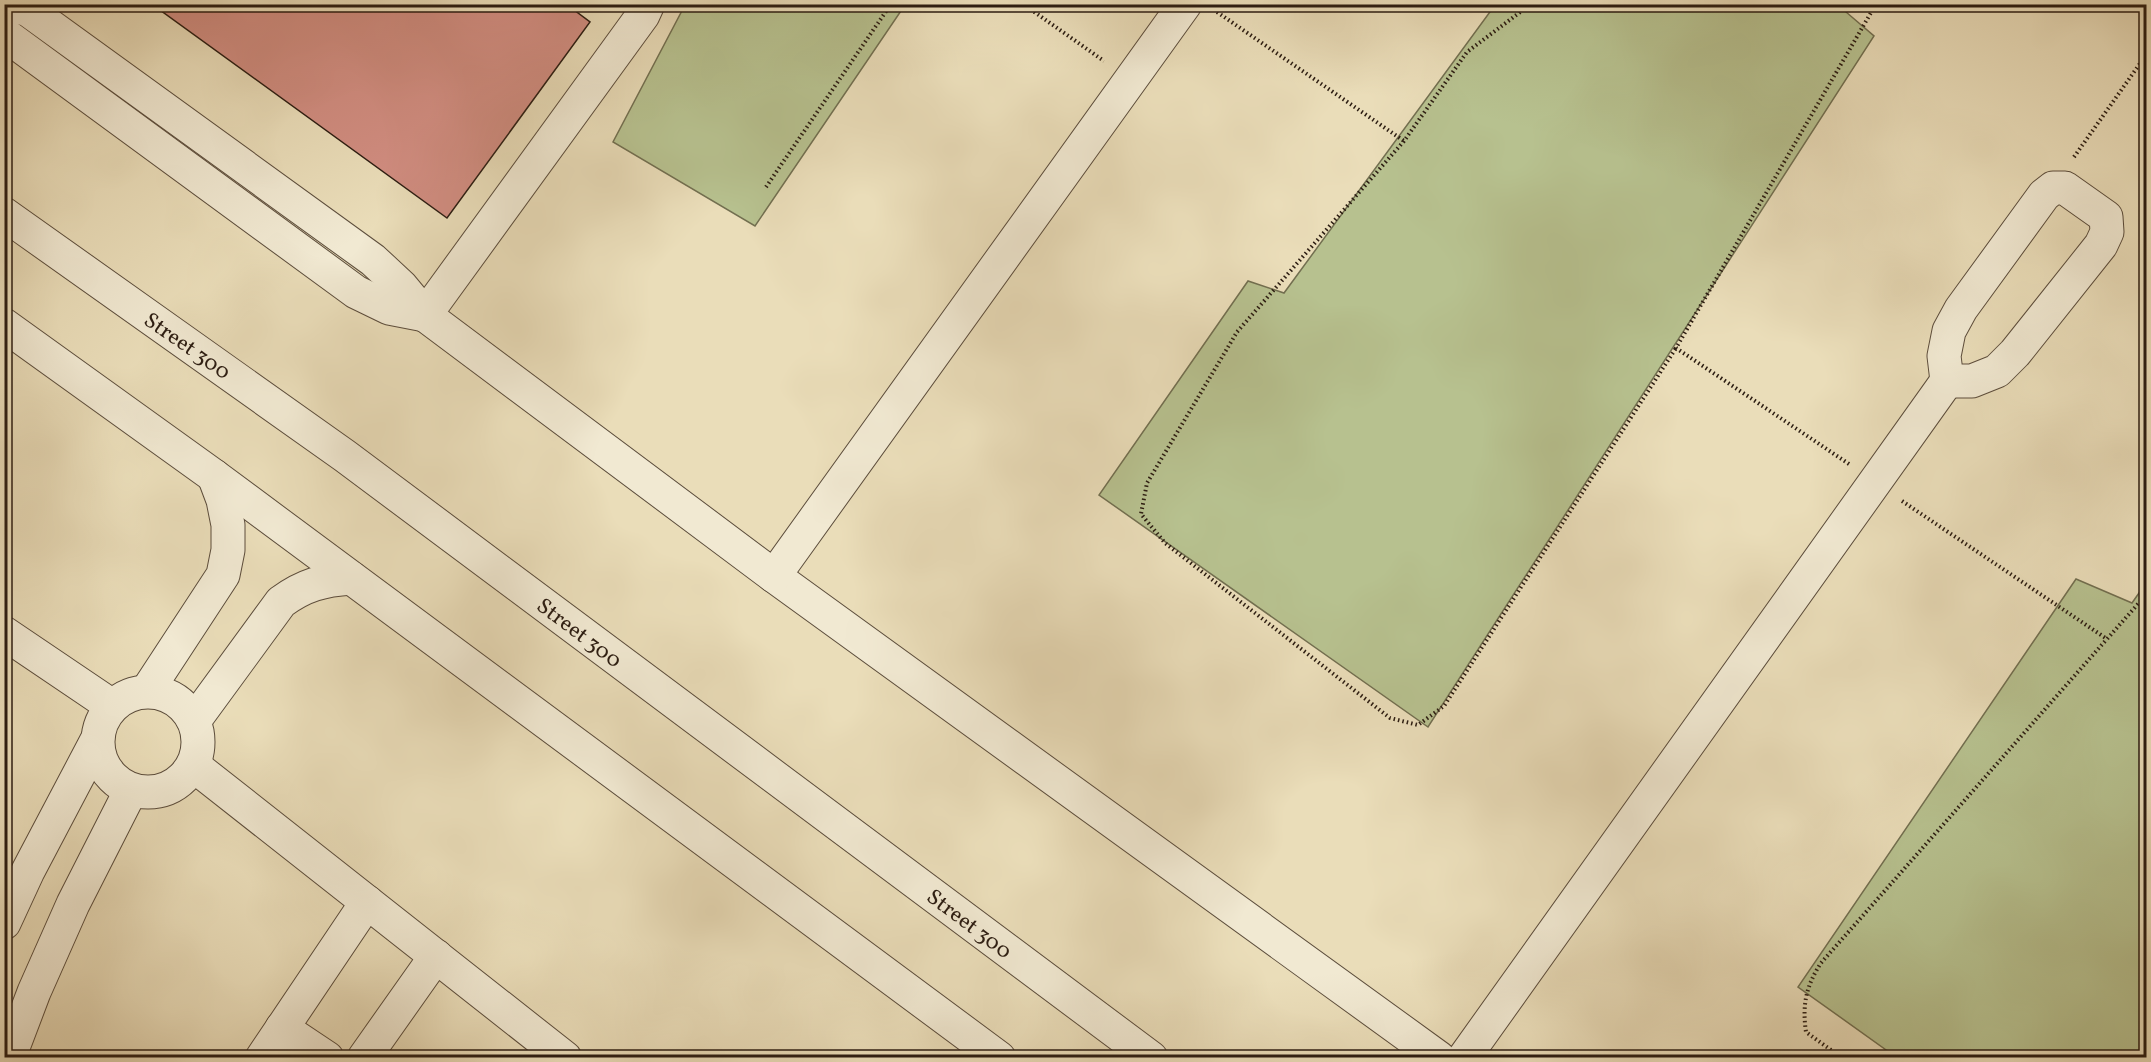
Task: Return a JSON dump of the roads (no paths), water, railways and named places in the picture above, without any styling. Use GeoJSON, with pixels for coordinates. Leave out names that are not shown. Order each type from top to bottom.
{"type":"FeatureCollection","features":[{"type":"Feature","properties":{"kind":"street"},"geometry":{"type":"LineString","coordinates":[[7,4],[28,10],[373,260],[401,286],[424,315],[774,576],[1439,1058]]}},
{"type":"Feature","properties":{"kind":"street"},"geometry":{"type":"LineString","coordinates":[[424,315],[636,24],[648,4]]}},
{"type":"Feature","properties":{"kind":"street"},"geometry":{"type":"LineString","coordinates":[[774,576],[1131,80],[1200,8]]}},
{"type":"Feature","properties":{"kind":"street"},"geometry":{"type":"LineString","coordinates":[[4,34],[356,292],[389,308],[424,315]]}},
{"type":"Feature","properties":{"kind":"street"},"geometry":{"type":"LineString","coordinates":[[1464,1058],[1947,381],[1944,356],[1949,331],[1961,309],[2044,195],[2053,188],[2066,188],[2106,217],[2107,232],[2101,245],[2015,353],[1996,371],[1972,381],[1947,381]]}},
{"type":"Feature","properties":{"kind":"street","name":"Street 300"},"geometry":{"type":"LineString","coordinates":[[4,214],[354,463],[1151,1058]]}},
{"type":"Feature","properties":{"kind":"street"},"geometry":{"type":"LineString","coordinates":[[4,325],[214,476],[999,1058]]}},
{"type":"Feature","properties":{"kind":"street"},"geometry":{"type":"LineString","coordinates":[[147,691],[224,575],[228,550],[228,525],[224,500],[214,476]]}},
{"type":"Feature","properties":{"kind":"street"},"geometry":{"type":"LineString","coordinates":[[194,721],[280,602],[297,590],[333,579],[351,578]]}},
{"type":"Feature","properties":{"kind":"street"},"geometry":{"type":"LineString","coordinates":[[4,633],[112,706]]}},
{"type":"Feature","properties":{"kind":"street"},"geometry":{"type":"LineString","coordinates":[[147,691],[170,696],[188,711],[194,721],[198,743],[193,765],[177,783],[167,789],[143,792],[131,790],[110,776],[98,753],[97,740],[104,715],[112,706],[134,693],[147,691]]}},
{"type":"Feature","properties":{"kind":"street"},"geometry":{"type":"LineString","coordinates":[[4,923],[16,874],[97,740]]}},
{"type":"Feature","properties":{"kind":"street"},"geometry":{"type":"LineString","coordinates":[[193,765],[565,1058]]}},
{"type":"Feature","properties":{"kind":"street"},"geometry":{"type":"LineString","coordinates":[[9,1058],[34,992],[73,904],[131,790]]}},
{"type":"Feature","properties":{"kind":"street"},"geometry":{"type":"LineString","coordinates":[[262,1058],[367,902]]}},
{"type":"Feature","properties":{"kind":"street"},"geometry":{"type":"LineString","coordinates":[[364,1058],[436,956]]}},
{"type":"Feature","properties":{"kind":"street"},"geometry":{"type":"LineString","coordinates":[[282,1028],[327,1058]]}}]}
